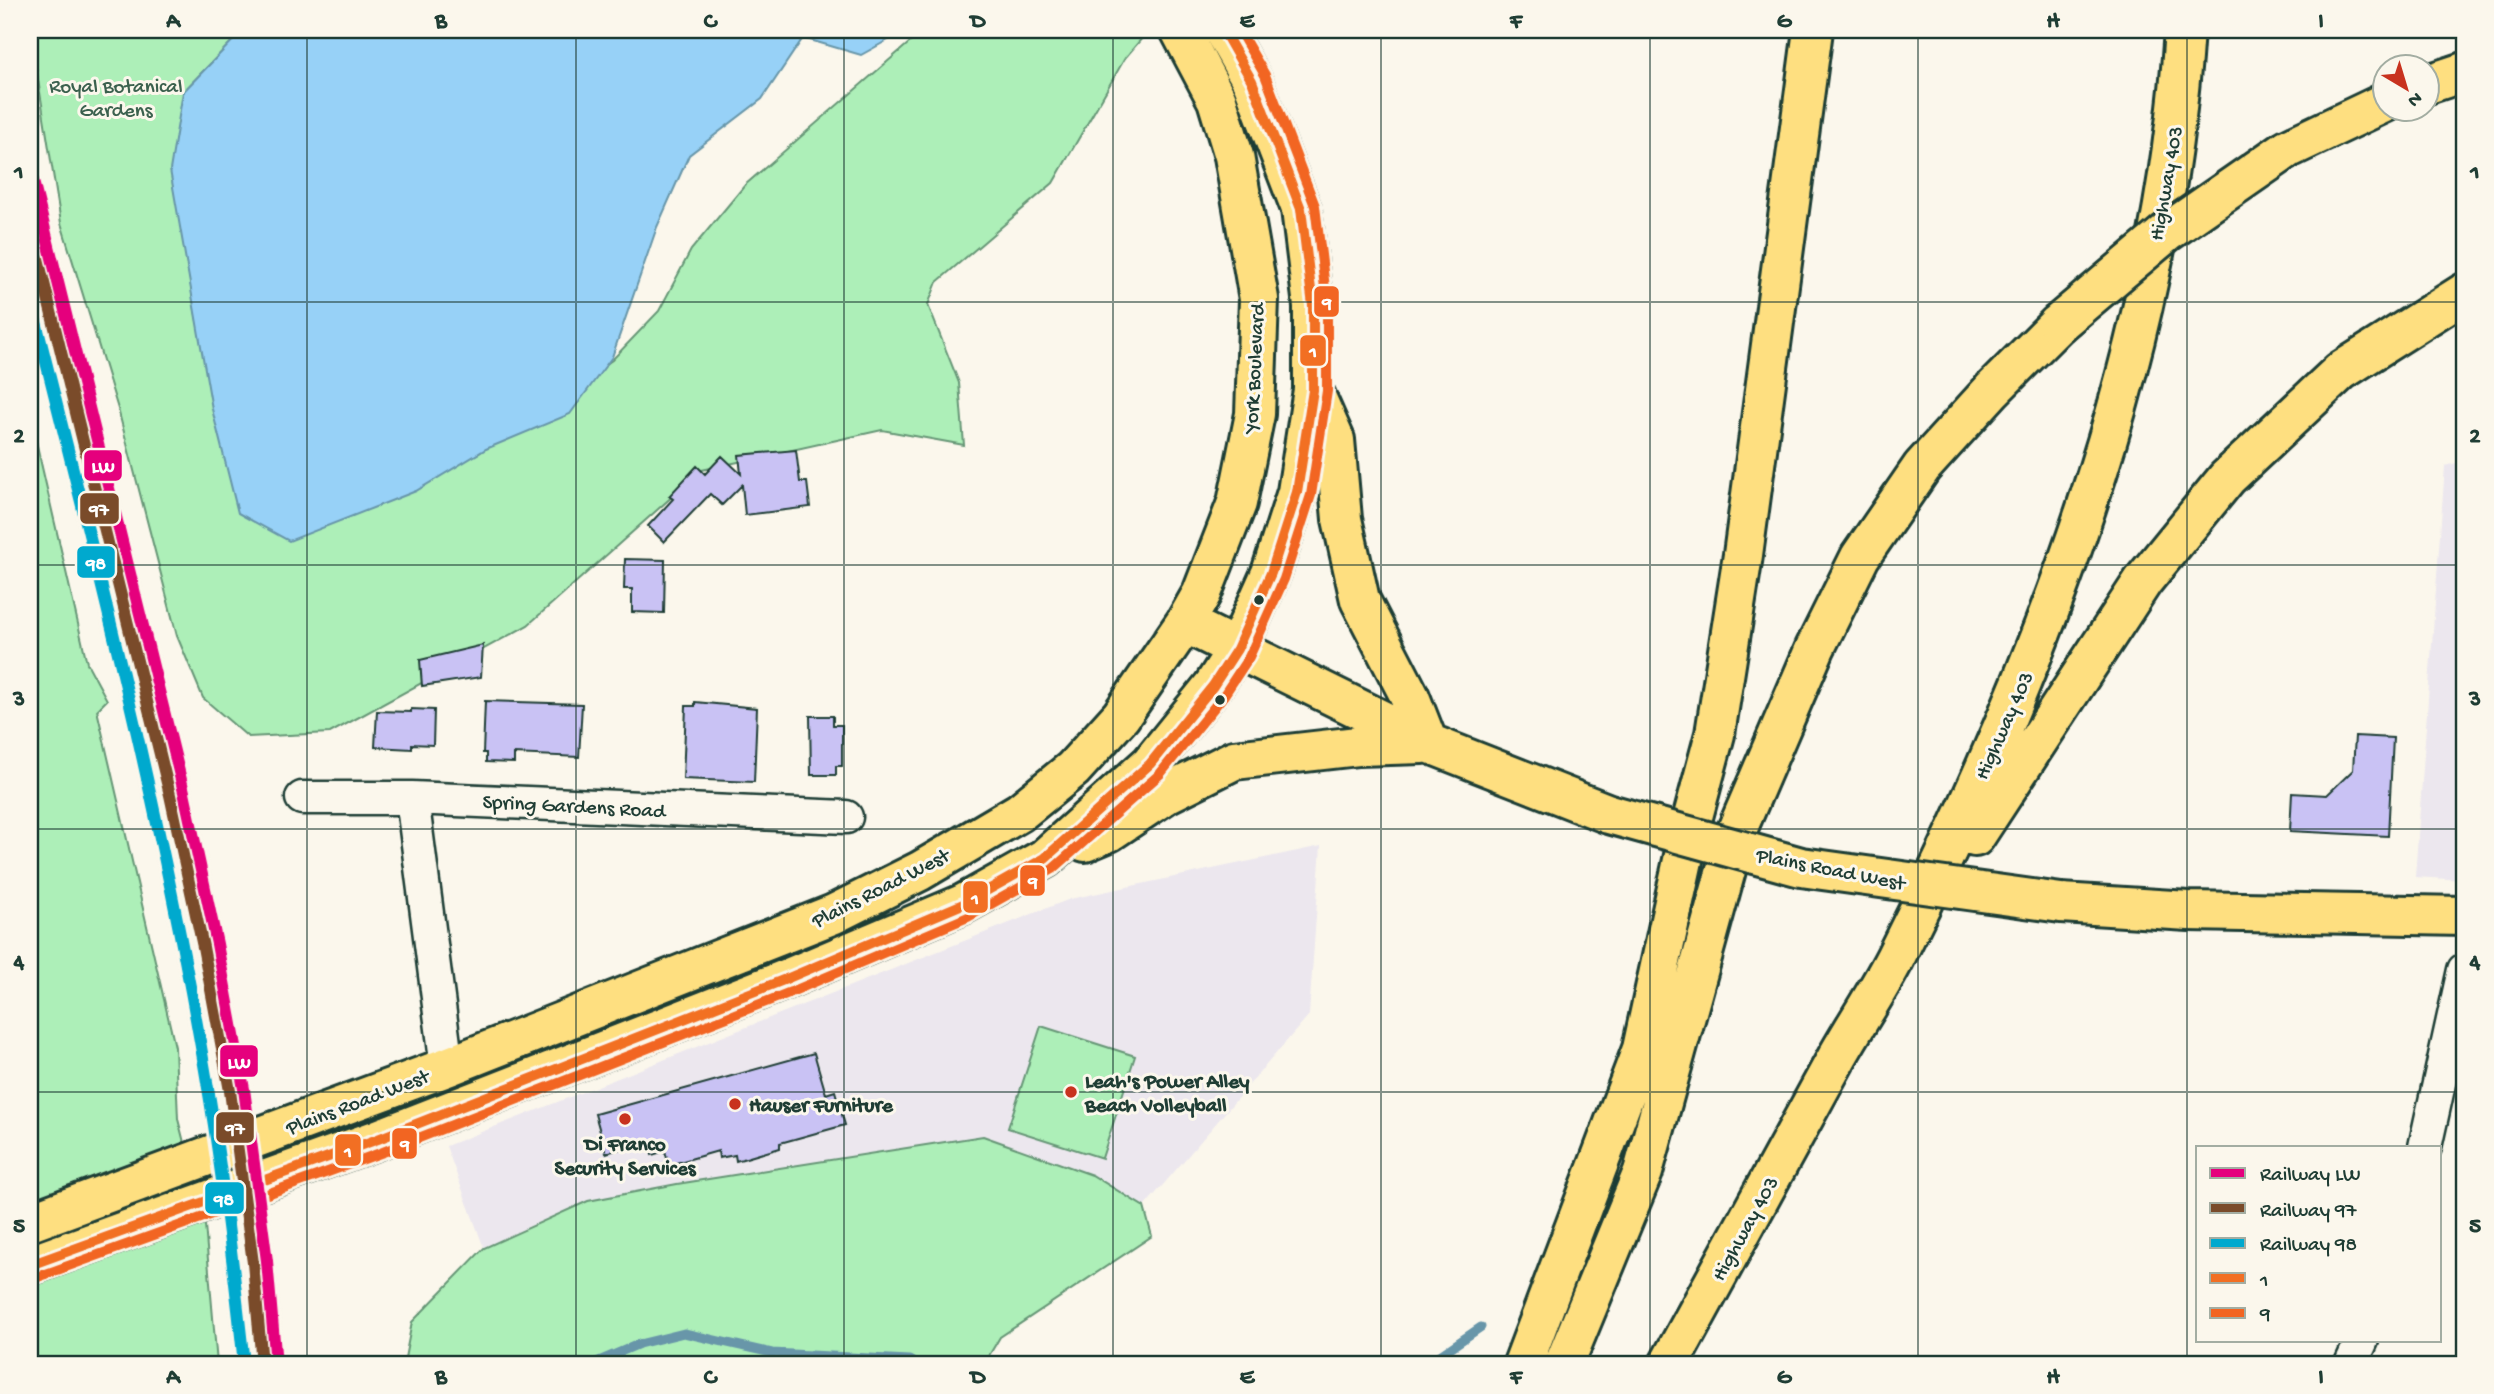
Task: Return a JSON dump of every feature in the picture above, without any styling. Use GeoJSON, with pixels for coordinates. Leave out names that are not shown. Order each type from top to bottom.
{"type":"FeatureCollection","features":[{"type":"Feature","properties":{"kind":"main road","name":"York Boulevard"},"geometry":{"type":"LineString","coordinates":[[1181,30],[1217,100],[1234,156],[1259,299],[1255,414],[1237,503],[1202,593],[1185,623]]}},
{"type":"Feature","properties":{"kind":"main road"},"geometry":{"type":"LineString","coordinates":[[1223,30],[1252,81],[1301,209],[1313,306],[1314,390],[1297,492],[1271,573],[1237,649]]}},
{"type":"Feature","properties":{"kind":"main road"},"geometry":{"type":"LineString","coordinates":[[1523,1364],[1642,1049],[1690,828],[1715,734],[1743,555],[1814,30]]}},
{"type":"Feature","properties":{"kind":"main road","name":"Highway 403"},"geometry":{"type":"LineString","coordinates":[[1670,1364],[1893,961],[2007,722],[2051,609],[2104,454],[2148,281],[2180,93],[2184,30]]}},
{"type":"Feature","properties":{"kind":"main road"},"geometry":{"type":"LineString","coordinates":[[2442,79],[2464,72]]}},
{"type":"Feature","properties":{"kind":"main road"},"geometry":{"type":"LineString","coordinates":[[1564,1364],[1643,1172],[1737,830],[1815,648],[1860,557],[1922,467],[1992,390],[2058,324],[2166,233],[2287,149],[2372,108]]}},
{"type":"Feature","properties":{"kind":"main road"},"geometry":{"type":"LineString","coordinates":[[1893,961],[2143,580],[2227,478],[2341,372],[2464,293]]}},
{"type":"Feature","properties":{"kind":"main road"},"geometry":{"type":"LineString","coordinates":[[1045,858],[1110,832],[1166,794],[1234,760],[1358,746],[1428,743],[1410,697],[1360,600],[1342,519],[1335,440],[1314,390]]}},
{"type":"Feature","properties":{"kind":"main road","name":"Plains Road West"},"geometry":{"type":"LineString","coordinates":[[30,1222],[447,1067],[834,914],[920,871],[1020,812],[1073,769],[1121,716],[1185,623],[1428,743],[1609,814],[1801,867],[2062,903],[2189,911],[2464,916]]}},
{"type":"Feature","properties":{"kind":"main road","name":"Plains Road West"},"geometry":{"type":"LineString","coordinates":[[30,1265],[377,1139],[786,979],[963,904],[1045,858],[1150,764],[1213,686],[1237,649]]}},
{"type":"Feature","properties":{"kind":"street","name":"Spring Gardens Road"},"geometry":{"type":"LineString","coordinates":[[302,798],[412,798],[846,817]]}},
{"type":"Feature","properties":{"kind":"street","name":"Plains Road West"},"geometry":{"type":"LineString","coordinates":[[412,798],[447,1067]]}},
{"type":"Feature","properties":{"kind":"street"},"geometry":{"type":"LineString","coordinates":[[2425,1146],[2464,970]]}},
{"type":"Feature","properties":{"kind":"street"},"geometry":{"type":"LineString","coordinates":[[2351,1364],[2361,1342]]}},
{"type":"Feature","properties":{"kind":"shaded area"},"geometry":{"type":"Polygon","coordinates":[[[2464,461],[2464,880],[2415,877],[2445,466],[2464,461]]]}},
{"type":"Feature","properties":{"kind":"shaded area"},"geometry":{"type":"Polygon","coordinates":[[[1321,846],[1309,1015],[1144,1207],[1092,1175],[588,1201],[484,1248],[446,1146],[1070,899],[1321,846]]]}},
{"type":"Feature","properties":{"kind":"green space","name":"Royal Botanical Gardens"},"geometry":{"type":"Polygon","coordinates":[[[30,30],[243,30],[183,92],[187,263],[197,321],[479,453],[612,360],[659,311],[691,250],[745,185],[924,30],[1149,30],[1125,58],[1053,183],[937,282],[928,305],[959,383],[964,445],[882,430],[702,470],[528,625],[330,733],[248,737],[203,698],[177,636],[118,409],[61,223],[30,30]]]}},
{"type":"Feature","properties":{"kind":"green space"},"geometry":{"type":"Polygon","coordinates":[[[30,415],[87,663],[107,700],[97,710],[175,1047],[178,1119],[205,1225],[217,1364],[30,1364],[30,415]]]}},
{"type":"Feature","properties":{"kind":"green space","name":"Leah's Power Alley Beach Volleyball"},"geometry":{"type":"Polygon","coordinates":[[[1041,1026],[1135,1056],[1102,1158],[1008,1128],[1041,1026]]]}},
{"type":"Feature","properties":{"kind":"green space"},"geometry":{"type":"Polygon","coordinates":[[[983,1136],[1092,1175],[1144,1207],[1152,1236],[1000,1337],[984,1364],[410,1364],[405,1358],[412,1322],[484,1248],[588,1201],[677,1184],[983,1136]]]}},
{"type":"Feature","properties":{"kind":"water"},"geometry":{"type":"Polygon","coordinates":[[[243,30],[906,30],[861,55],[803,38],[762,99],[689,155],[657,227],[612,357],[570,414],[486,449],[416,491],[289,541],[238,513],[212,409],[170,170],[183,92],[243,30]]]}},
{"type":"Feature","properties":{"kind":"building"},"geometry":{"type":"Polygon","coordinates":[[[796,450],[800,482],[807,482],[810,507],[745,515],[742,485],[722,505],[710,494],[664,542],[648,526],[673,499],[669,496],[697,466],[705,474],[722,456],[741,474],[739,455],[796,450]]]}},
{"type":"Feature","properties":{"kind":"building"},"geometry":{"type":"Polygon","coordinates":[[[625,559],[665,560],[664,613],[632,612],[632,589],[624,589],[625,559]]]}},
{"type":"Feature","properties":{"kind":"building"},"geometry":{"type":"Polygon","coordinates":[[[483,645],[481,677],[422,686],[420,660],[483,645]]]}},
{"type":"Feature","properties":{"kind":"building"},"geometry":{"type":"Polygon","coordinates":[[[485,701],[582,704],[579,757],[514,754],[514,763],[486,762],[486,753],[483,753],[485,701]]]}},
{"type":"Feature","properties":{"kind":"building"},"geometry":{"type":"Polygon","coordinates":[[[695,702],[757,708],[754,782],[683,779],[686,706],[695,706],[695,702]]]}},
{"type":"Feature","properties":{"kind":"building"},"geometry":{"type":"Polygon","coordinates":[[[411,709],[434,710],[433,745],[412,744],[412,749],[375,747],[377,711],[411,712],[411,709]]]}},
{"type":"Feature","properties":{"kind":"building"},"geometry":{"type":"Polygon","coordinates":[[[810,716],[833,716],[833,725],[842,725],[842,766],[836,766],[836,775],[811,775],[810,716]]]}},
{"type":"Feature","properties":{"kind":"building"},"geometry":{"type":"Polygon","coordinates":[[[2355,736],[2393,738],[2388,836],[2290,831],[2292,793],[2327,795],[2353,770],[2355,736]]]}},
{"type":"Feature","properties":{"kind":"building","name":"Hauser Furniture"},"geometry":{"type":"Polygon","coordinates":[[[814,1053],[826,1094],[835,1091],[845,1125],[780,1143],[780,1148],[736,1161],[735,1155],[719,1158],[718,1151],[669,1165],[665,1151],[652,1155],[648,1141],[606,1153],[595,1114],[814,1053]]]}},
{"type":"Feature","properties":{"kind":"waterway"},"geometry":{"type":"LineString","coordinates":[[1427,1364],[1481,1327]]}},
{"type":"Feature","properties":{"kind":"waterway"},"geometry":{"type":"LineString","coordinates":[[592,1364],[639,1344],[684,1333],[772,1353],[909,1360],[916,1364]]}},
{"type":"Feature","properties":{"kind":"rail line","name":"LW"},"geometry":{"type":"LineString","coordinates":[[30,169],[184,792],[217,944],[244,1089],[267,1261],[276,1364]]}},
{"type":"Feature","properties":{"kind":"rail line","name":"97"},"geometry":{"type":"LineString","coordinates":[[30,226],[170,795],[203,947],[230,1091],[253,1263],[262,1364]]}},
{"type":"Feature","properties":{"kind":"rail line","name":"98"},"geometry":{"type":"LineString","coordinates":[[30,298],[126,688],[170,885],[213,1117],[244,1364]]}},
{"type":"Feature","properties":{"kind":"transit line","name":"1"},"geometry":{"type":"LineString","coordinates":[[30,1265],[378,1139],[786,979],[963,904],[1045,858],[1150,764],[1213,686],[1237,649],[1271,573],[1297,492],[1313,390],[1313,306],[1301,209],[1252,81],[1223,30]]}},
{"type":"Feature","properties":{"kind":"transit line","name":"9"},"geometry":{"type":"LineString","coordinates":[[35,1278],[383,1152],[791,992],[968,917],[1053,869],[1160,774],[1224,695],[1249,657],[1284,579],[1311,495],[1327,391],[1327,304],[1315,206],[1265,75],[1239,30]]}},
{"type":"Feature","properties":{"kind":"place","name":"Leah's Power Alley Beach Volleyball"},"geometry":{"type":"Point","coordinates":[1071,1092]}},
{"type":"Feature","properties":{"kind":"place","name":"Hauser Furniture"},"geometry":{"type":"Point","coordinates":[735,1104]}},
{"type":"Feature","properties":{"kind":"place","name":"Di Franco Security Services"},"geometry":{"type":"Point","coordinates":[625,1119]}}]}
